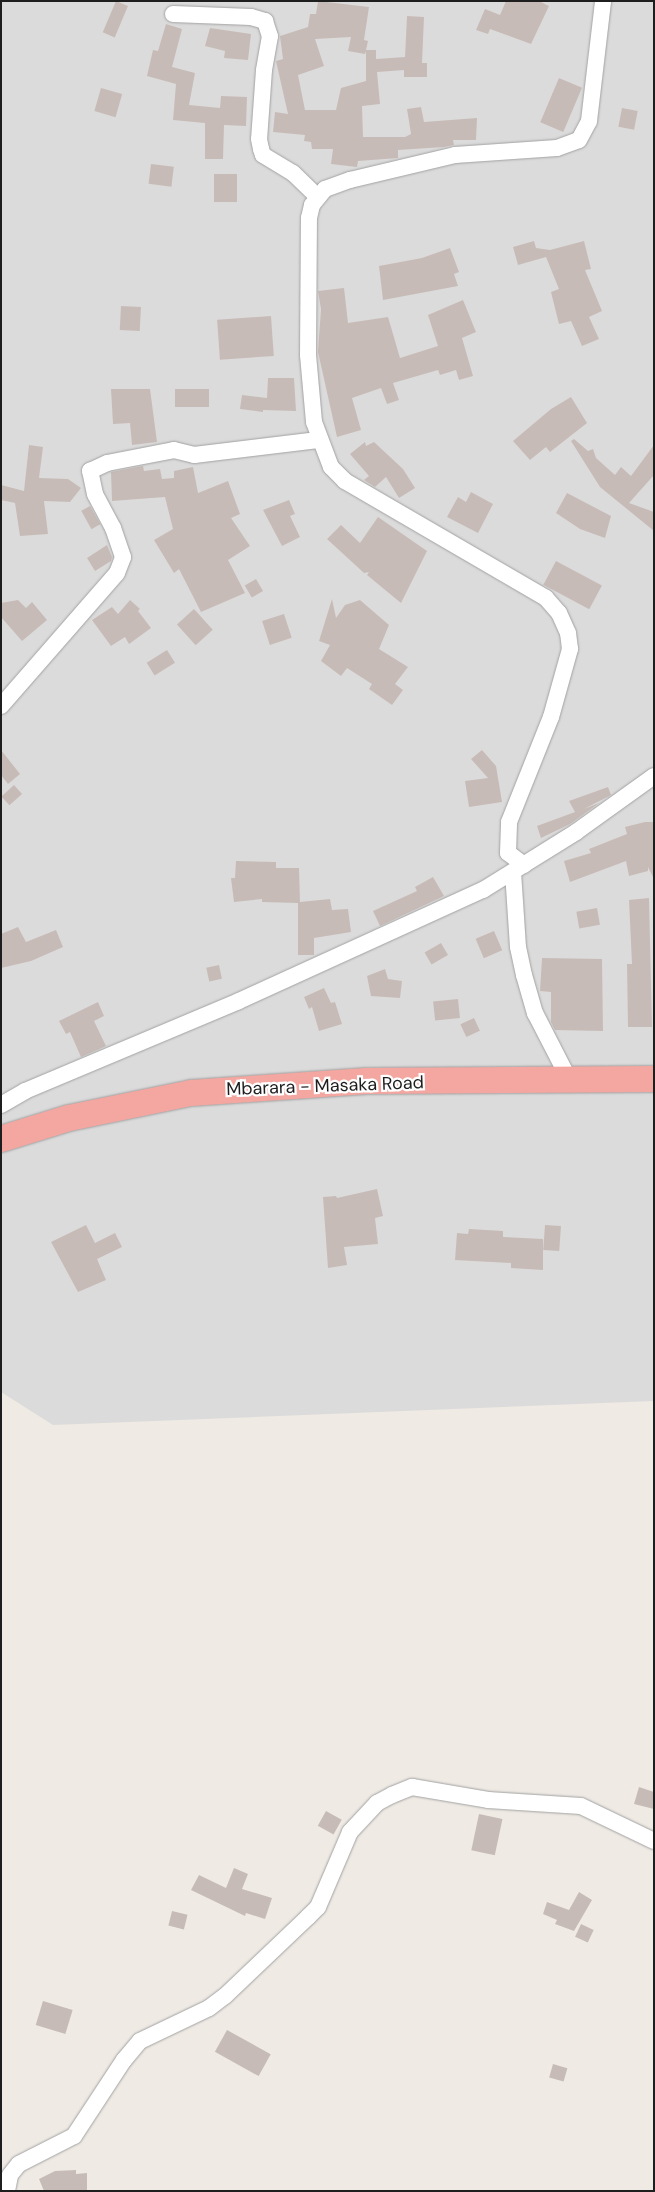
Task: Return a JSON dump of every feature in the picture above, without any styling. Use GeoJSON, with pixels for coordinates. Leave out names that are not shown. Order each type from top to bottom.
{"type":"FeatureCollection","features":[{"type":"Feature","properties":{"kind":"highway","name":"Mbarara - Masaka Road"},"geometry":{"type":"LineString","coordinates":[[1,1139],[69,1118],[191,1092],[367,1081],[654,1079]]}},
{"type":"Feature","properties":{"kind":"street"},"geometry":{"type":"LineString","coordinates":[[570,1081],[535,1013],[524,975],[518,947],[518,868],[508,853],[507,835],[551,716],[570,649],[568,632],[560,613],[546,598],[345,481],[331,467],[318,440],[308,355],[311,281],[309,218],[317,196],[325,189],[350,180],[455,155],[556,148],[579,140],[589,122],[603,1]]}},
{"type":"Feature","properties":{"kind":"street"},"geometry":{"type":"LineString","coordinates":[[174,14],[251,17],[265,21],[270,36],[264,70],[258,139],[263,155],[293,173],[317,196]]}},
{"type":"Feature","properties":{"kind":"street"},"geometry":{"type":"LineString","coordinates":[[1,706],[117,573],[123,557],[113,528],[95,494],[90,471],[107,463],[174,450],[194,455],[318,440]]}},
{"type":"Feature","properties":{"kind":"street"},"geometry":{"type":"LineString","coordinates":[[1,1105],[25,1091],[437,913],[518,868],[654,776]]}},
{"type":"Feature","properties":{"kind":"street"},"geometry":{"type":"LineString","coordinates":[[7,2191],[10,2175],[19,2164],[74,2136],[124,2060],[140,2041],[209,2008],[225,1996],[318,1907],[350,1832],[377,1803],[412,1787],[488,1800],[581,1806],[654,1841]]}},
{"type":"Feature","properties":{"kind":"shaded area"},"geometry":{"type":"Polygon","coordinates":[[[1,1],[654,1],[654,1401],[53,1425],[1,1392],[1,1]]]}},
{"type":"Feature","properties":{"kind":"building"},"geometry":{"type":"Polygon","coordinates":[[[116,1],[128,6],[115,37],[103,32],[116,1]]]}},
{"type":"Feature","properties":{"kind":"building"},"geometry":{"type":"Polygon","coordinates":[[[318,1],[369,7],[364,40],[368,41],[366,50],[376,50],[376,59],[405,57],[407,16],[424,17],[422,63],[427,63],[427,77],[404,77],[404,70],[377,72],[380,104],[362,106],[363,137],[405,137],[411,134],[407,109],[421,107],[424,122],[477,118],[476,140],[453,140],[454,145],[444,147],[398,150],[398,158],[358,161],[357,167],[331,164],[333,149],[312,149],[311,142],[304,141],[305,135],[273,132],[275,112],[288,114],[276,61],[283,59],[280,36],[308,27],[310,14],[316,14],[318,1]],[[351,37],[315,39],[324,66],[298,75],[305,110],[336,110],[341,88],[366,81],[366,51],[365,54],[348,51],[351,37]]]}},
{"type":"Feature","properties":{"kind":"building"},"geometry":{"type":"Polygon","coordinates":[[[506,1],[539,1],[549,6],[531,44],[490,29],[488,34],[476,30],[485,9],[500,15],[506,1]]]}},
{"type":"Feature","properties":{"kind":"building"},"geometry":{"type":"Polygon","coordinates":[[[166,24],[182,29],[172,67],[195,73],[189,105],[220,108],[221,96],[247,97],[246,126],[224,125],[223,159],[205,159],[205,123],[173,120],[176,84],[147,76],[153,50],[158,51],[166,24]]]}},
{"type":"Feature","properties":{"kind":"building"},"geometry":{"type":"Polygon","coordinates":[[[210,28],[251,34],[248,60],[224,58],[225,51],[205,46],[210,28]]]}},
{"type":"Feature","properties":{"kind":"building"},"geometry":{"type":"Polygon","coordinates":[[[559,78],[582,88],[563,132],[540,122],[559,78]]]}},
{"type":"Feature","properties":{"kind":"building"},"geometry":{"type":"Polygon","coordinates":[[[101,88],[122,94],[116,117],[94,111],[101,88]]]}},
{"type":"Feature","properties":{"kind":"building"},"geometry":{"type":"Polygon","coordinates":[[[622,108],[638,111],[634,130],[618,127],[622,108]]]}},
{"type":"Feature","properties":{"kind":"building"},"geometry":{"type":"Polygon","coordinates":[[[151,164],[174,167],[171,187],[149,184],[151,164]]]}},
{"type":"Feature","properties":{"kind":"building"},"geometry":{"type":"Polygon","coordinates":[[[214,174],[237,174],[237,202],[214,202],[214,174]]]}},
{"type":"Feature","properties":{"kind":"building"},"geometry":{"type":"Polygon","coordinates":[[[534,241],[536,248],[550,250],[584,241],[591,269],[585,270],[602,311],[589,317],[599,339],[582,346],[571,321],[559,324],[551,292],[559,289],[546,257],[518,265],[513,247],[534,241]]]}},
{"type":"Feature","properties":{"kind":"building"},"geometry":{"type":"Polygon","coordinates":[[[450,248],[459,272],[454,274],[458,286],[383,300],[379,266],[422,258],[450,248]]]}},
{"type":"Feature","properties":{"kind":"building"},"geometry":{"type":"Polygon","coordinates":[[[344,288],[348,323],[388,317],[400,358],[438,346],[428,315],[463,300],[476,332],[462,338],[473,376],[459,380],[456,370],[440,375],[438,370],[393,383],[399,400],[387,404],[381,388],[352,398],[361,430],[337,437],[318,352],[321,309],[318,291],[344,288]]]}},
{"type":"Feature","properties":{"kind":"building"},"geometry":{"type":"Polygon","coordinates":[[[121,306],[141,307],[140,331],[120,330],[121,306]]]}},
{"type":"Feature","properties":{"kind":"building"},"geometry":{"type":"Polygon","coordinates":[[[271,316],[274,356],[220,360],[217,320],[271,316]]]}},
{"type":"Feature","properties":{"kind":"building"},"geometry":{"type":"Polygon","coordinates":[[[268,378],[294,378],[296,411],[263,410],[263,412],[240,409],[242,395],[267,398],[268,378]]]}},
{"type":"Feature","properties":{"kind":"building"},"geometry":{"type":"Polygon","coordinates":[[[111,389],[150,389],[157,442],[132,445],[130,423],[113,424],[111,389]]]}},
{"type":"Feature","properties":{"kind":"building"},"geometry":{"type":"Polygon","coordinates":[[[175,389],[209,389],[209,407],[175,407],[175,389]]]}},
{"type":"Feature","properties":{"kind":"building"},"geometry":{"type":"Polygon","coordinates":[[[571,397],[587,423],[550,452],[546,447],[530,460],[513,441],[551,409],[571,397]]]}},
{"type":"Feature","properties":{"kind":"building"},"geometry":{"type":"Polygon","coordinates":[[[574,439],[588,451],[593,449],[596,458],[615,475],[621,467],[631,476],[654,445],[654,475],[629,503],[654,512],[654,531],[600,487],[571,441],[574,439]]]}},
{"type":"Feature","properties":{"kind":"building"},"geometry":{"type":"Polygon","coordinates":[[[365,442],[366,446],[374,442],[403,469],[415,488],[399,498],[386,477],[375,487],[364,480],[369,476],[350,454],[365,442]]]}},
{"type":"Feature","properties":{"kind":"building"},"geometry":{"type":"Polygon","coordinates":[[[29,445],[43,447],[39,478],[68,479],[81,488],[70,502],[44,501],[48,534],[20,536],[15,503],[1,500],[1,485],[24,491],[29,445]]]}},
{"type":"Feature","properties":{"kind":"building"},"geometry":{"type":"Polygon","coordinates":[[[143,466],[144,471],[160,469],[162,479],[174,478],[174,471],[193,467],[198,493],[228,481],[240,514],[231,518],[250,546],[228,560],[245,593],[201,612],[179,569],[174,573],[154,540],[173,529],[165,497],[112,501],[111,472],[143,466]]]}},
{"type":"Feature","properties":{"kind":"building"},"geometry":{"type":"Polygon","coordinates":[[[471,492],[493,504],[478,533],[447,517],[458,497],[466,502],[471,492]]]}},
{"type":"Feature","properties":{"kind":"building"},"geometry":{"type":"Polygon","coordinates":[[[567,493],[611,516],[605,538],[580,529],[556,513],[567,493]]]}},
{"type":"Feature","properties":{"kind":"building"},"geometry":{"type":"Polygon","coordinates":[[[289,500],[295,514],[290,516],[300,537],[282,546],[263,510],[289,500]]]}},
{"type":"Feature","properties":{"kind":"building"},"geometry":{"type":"Polygon","coordinates":[[[90,506],[100,524],[91,529],[81,511],[90,506]]]}},
{"type":"Feature","properties":{"kind":"building"},"geometry":{"type":"Polygon","coordinates":[[[378,517],[427,551],[401,603],[367,575],[369,572],[364,573],[327,539],[341,525],[360,543],[378,517]]]}},
{"type":"Feature","properties":{"kind":"building"},"geometry":{"type":"Polygon","coordinates":[[[107,545],[112,557],[111,561],[95,571],[87,558],[107,545]]]}},
{"type":"Feature","properties":{"kind":"building"},"geometry":{"type":"Polygon","coordinates":[[[556,561],[602,585],[589,609],[543,585],[556,561]]]}},
{"type":"Feature","properties":{"kind":"building"},"geometry":{"type":"Polygon","coordinates":[[[256,579],[263,591],[252,598],[245,586],[256,579]]]}},
{"type":"Feature","properties":{"kind":"building"},"geometry":{"type":"Polygon","coordinates":[[[332,599],[336,618],[345,605],[360,600],[389,625],[379,649],[408,667],[395,684],[403,690],[392,705],[369,689],[372,684],[347,668],[341,676],[321,661],[330,645],[319,641],[332,599]]]}},
{"type":"Feature","properties":{"kind":"building"},"geometry":{"type":"Polygon","coordinates":[[[18,600],[26,608],[32,602],[47,620],[22,641],[1,617],[1,603],[18,600]]]}},
{"type":"Feature","properties":{"kind":"building"},"geometry":{"type":"Polygon","coordinates":[[[130,600],[140,609],[138,611],[151,628],[129,644],[125,637],[111,646],[92,620],[112,607],[118,614],[130,600]]]}},
{"type":"Feature","properties":{"kind":"building"},"geometry":{"type":"Polygon","coordinates":[[[194,609],[213,630],[196,645],[177,624],[194,609]]]}},
{"type":"Feature","properties":{"kind":"building"},"geometry":{"type":"Polygon","coordinates":[[[284,614],[292,638],[270,645],[262,621],[284,614]]]}},
{"type":"Feature","properties":{"kind":"building"},"geometry":{"type":"Polygon","coordinates":[[[167,650],[175,663],[155,675],[147,663],[167,650]]]}},
{"type":"Feature","properties":{"kind":"building"},"geometry":{"type":"Polygon","coordinates":[[[1,750],[20,774],[8,784],[1,775],[1,750]]]}},
{"type":"Feature","properties":{"kind":"building"},"geometry":{"type":"Polygon","coordinates":[[[482,750],[496,766],[502,802],[469,807],[465,781],[488,778],[471,759],[482,750]]]}},
{"type":"Feature","properties":{"kind":"building"},"geometry":{"type":"Polygon","coordinates":[[[14,785],[22,794],[9,805],[1,796],[14,785]]]}},
{"type":"Feature","properties":{"kind":"building"},"geometry":{"type":"Polygon","coordinates":[[[608,787],[611,795],[584,809],[599,803],[570,824],[541,838],[537,826],[575,812],[569,801],[608,787]]]}},
{"type":"Feature","properties":{"kind":"building"},"geometry":{"type":"Polygon","coordinates":[[[645,822],[654,822],[654,879],[648,867],[648,871],[629,876],[626,861],[570,882],[564,861],[591,853],[589,849],[627,834],[625,827],[645,822]]]}},
{"type":"Feature","properties":{"kind":"building"},"geometry":{"type":"Polygon","coordinates":[[[236,861],[276,862],[276,868],[299,868],[300,902],[330,899],[332,910],[348,909],[351,932],[314,938],[314,955],[298,955],[298,903],[262,902],[262,899],[234,902],[231,878],[235,878],[236,861]]]}},
{"type":"Feature","properties":{"kind":"building"},"geometry":{"type":"Polygon","coordinates":[[[433,877],[444,896],[380,926],[373,911],[417,891],[415,887],[433,877]]]}},
{"type":"Feature","properties":{"kind":"building"},"geometry":{"type":"Polygon","coordinates":[[[649,898],[652,1027],[628,1027],[627,964],[632,964],[629,900],[649,898]]]}},
{"type":"Feature","properties":{"kind":"building"},"geometry":{"type":"Polygon","coordinates":[[[597,908],[600,925],[579,928],[576,912],[597,908]]]}},
{"type":"Feature","properties":{"kind":"building"},"geometry":{"type":"Polygon","coordinates":[[[18,927],[26,942],[56,930],[63,947],[31,961],[1,968],[1,934],[18,927]]]}},
{"type":"Feature","properties":{"kind":"building"},"geometry":{"type":"Polygon","coordinates":[[[494,931],[502,950],[484,958],[476,939],[494,931]]]}},
{"type":"Feature","properties":{"kind":"building"},"geometry":{"type":"Polygon","coordinates":[[[441,943],[448,955],[432,965],[425,952],[441,943]]]}},
{"type":"Feature","properties":{"kind":"building"},"geometry":{"type":"Polygon","coordinates":[[[542,958],[602,959],[603,1031],[555,1030],[551,1022],[551,992],[540,991],[542,958]]]}},
{"type":"Feature","properties":{"kind":"building"},"geometry":{"type":"Polygon","coordinates":[[[219,965],[222,979],[209,981],[206,968],[219,965]]]}},
{"type":"Feature","properties":{"kind":"building"},"geometry":{"type":"Polygon","coordinates":[[[385,969],[388,979],[402,981],[400,998],[371,996],[367,976],[385,969]]]}},
{"type":"Feature","properties":{"kind":"building"},"geometry":{"type":"Polygon","coordinates":[[[324,988],[331,1003],[335,1002],[342,1024],[319,1031],[312,1007],[309,1009],[304,997],[324,988]]]}},
{"type":"Feature","properties":{"kind":"building"},"geometry":{"type":"Polygon","coordinates":[[[458,999],[460,1018],[435,1021],[433,1002],[458,999]]]}},
{"type":"Feature","properties":{"kind":"building"},"geometry":{"type":"Polygon","coordinates":[[[98,1002],[104,1016],[94,1021],[106,1046],[81,1057],[70,1032],[66,1034],[59,1021],[98,1002]]]}},
{"type":"Feature","properties":{"kind":"building"},"geometry":{"type":"Polygon","coordinates":[[[474,1018],[480,1031],[466,1037],[460,1024],[474,1018]]]}},
{"type":"Feature","properties":{"kind":"building"},"geometry":{"type":"Polygon","coordinates":[[[377,1189],[383,1216],[375,1218],[378,1244],[344,1247],[347,1265],[328,1268],[323,1197],[336,1196],[337,1198],[377,1189]]]}},
{"type":"Feature","properties":{"kind":"building"},"geometry":{"type":"Polygon","coordinates":[[[86,1225],[95,1243],[115,1233],[122,1247],[97,1259],[106,1280],[78,1292],[51,1242],[86,1225]]]}},
{"type":"Feature","properties":{"kind":"building"},"geometry":{"type":"Polygon","coordinates":[[[545,1225],[561,1226],[559,1251],[543,1250],[545,1225]]]}},
{"type":"Feature","properties":{"kind":"building"},"geometry":{"type":"Polygon","coordinates":[[[469,1229],[503,1231],[503,1237],[543,1239],[543,1270],[511,1268],[511,1263],[455,1260],[457,1233],[468,1234],[469,1229]]]}},
{"type":"Feature","properties":{"kind":"building"},"geometry":{"type":"Polygon","coordinates":[[[639,1787],[654,1792],[654,1809],[634,1804],[639,1787]]]}},
{"type":"Feature","properties":{"kind":"building"},"geometry":{"type":"Polygon","coordinates":[[[326,1811],[342,1820],[334,1835],[318,1826],[326,1811]]]}},
{"type":"Feature","properties":{"kind":"building"},"geometry":{"type":"Polygon","coordinates":[[[479,1814],[502,1819],[495,1855],[471,1850],[479,1814]]]}},
{"type":"Feature","properties":{"kind":"building"},"geometry":{"type":"Polygon","coordinates":[[[234,1868],[248,1874],[242,1889],[272,1898],[265,1919],[246,1913],[245,1916],[191,1890],[199,1875],[226,1888],[234,1868]]]}},
{"type":"Feature","properties":{"kind":"building"},"geometry":{"type":"Polygon","coordinates":[[[579,1892],[592,1900],[574,1931],[555,1924],[557,1920],[543,1914],[547,1902],[569,1910],[579,1892]]]}},
{"type":"Feature","properties":{"kind":"building"},"geometry":{"type":"Polygon","coordinates":[[[172,1911],[188,1915],[184,1929],[168,1926],[172,1911]]]}},
{"type":"Feature","properties":{"kind":"building"},"geometry":{"type":"Polygon","coordinates":[[[581,1924],[594,1930],[588,1943],[575,1937],[581,1924]]]}},
{"type":"Feature","properties":{"kind":"building"},"geometry":{"type":"Polygon","coordinates":[[[43,2001],[73,2010],[65,2034],[36,2025],[43,2001]]]}},
{"type":"Feature","properties":{"kind":"building"},"geometry":{"type":"Polygon","coordinates":[[[227,2030],[271,2054],[259,2076],[215,2052],[227,2030]]]}},
{"type":"Feature","properties":{"kind":"building"},"geometry":{"type":"Polygon","coordinates":[[[553,2064],[567,2068],[564,2082],[549,2077],[553,2064]]]}},
{"type":"Feature","properties":{"kind":"building"},"geometry":{"type":"Polygon","coordinates":[[[76,2170],[76,2174],[87,2173],[87,2191],[44,2191],[39,2179],[55,2171],[76,2170]]]}}]}
